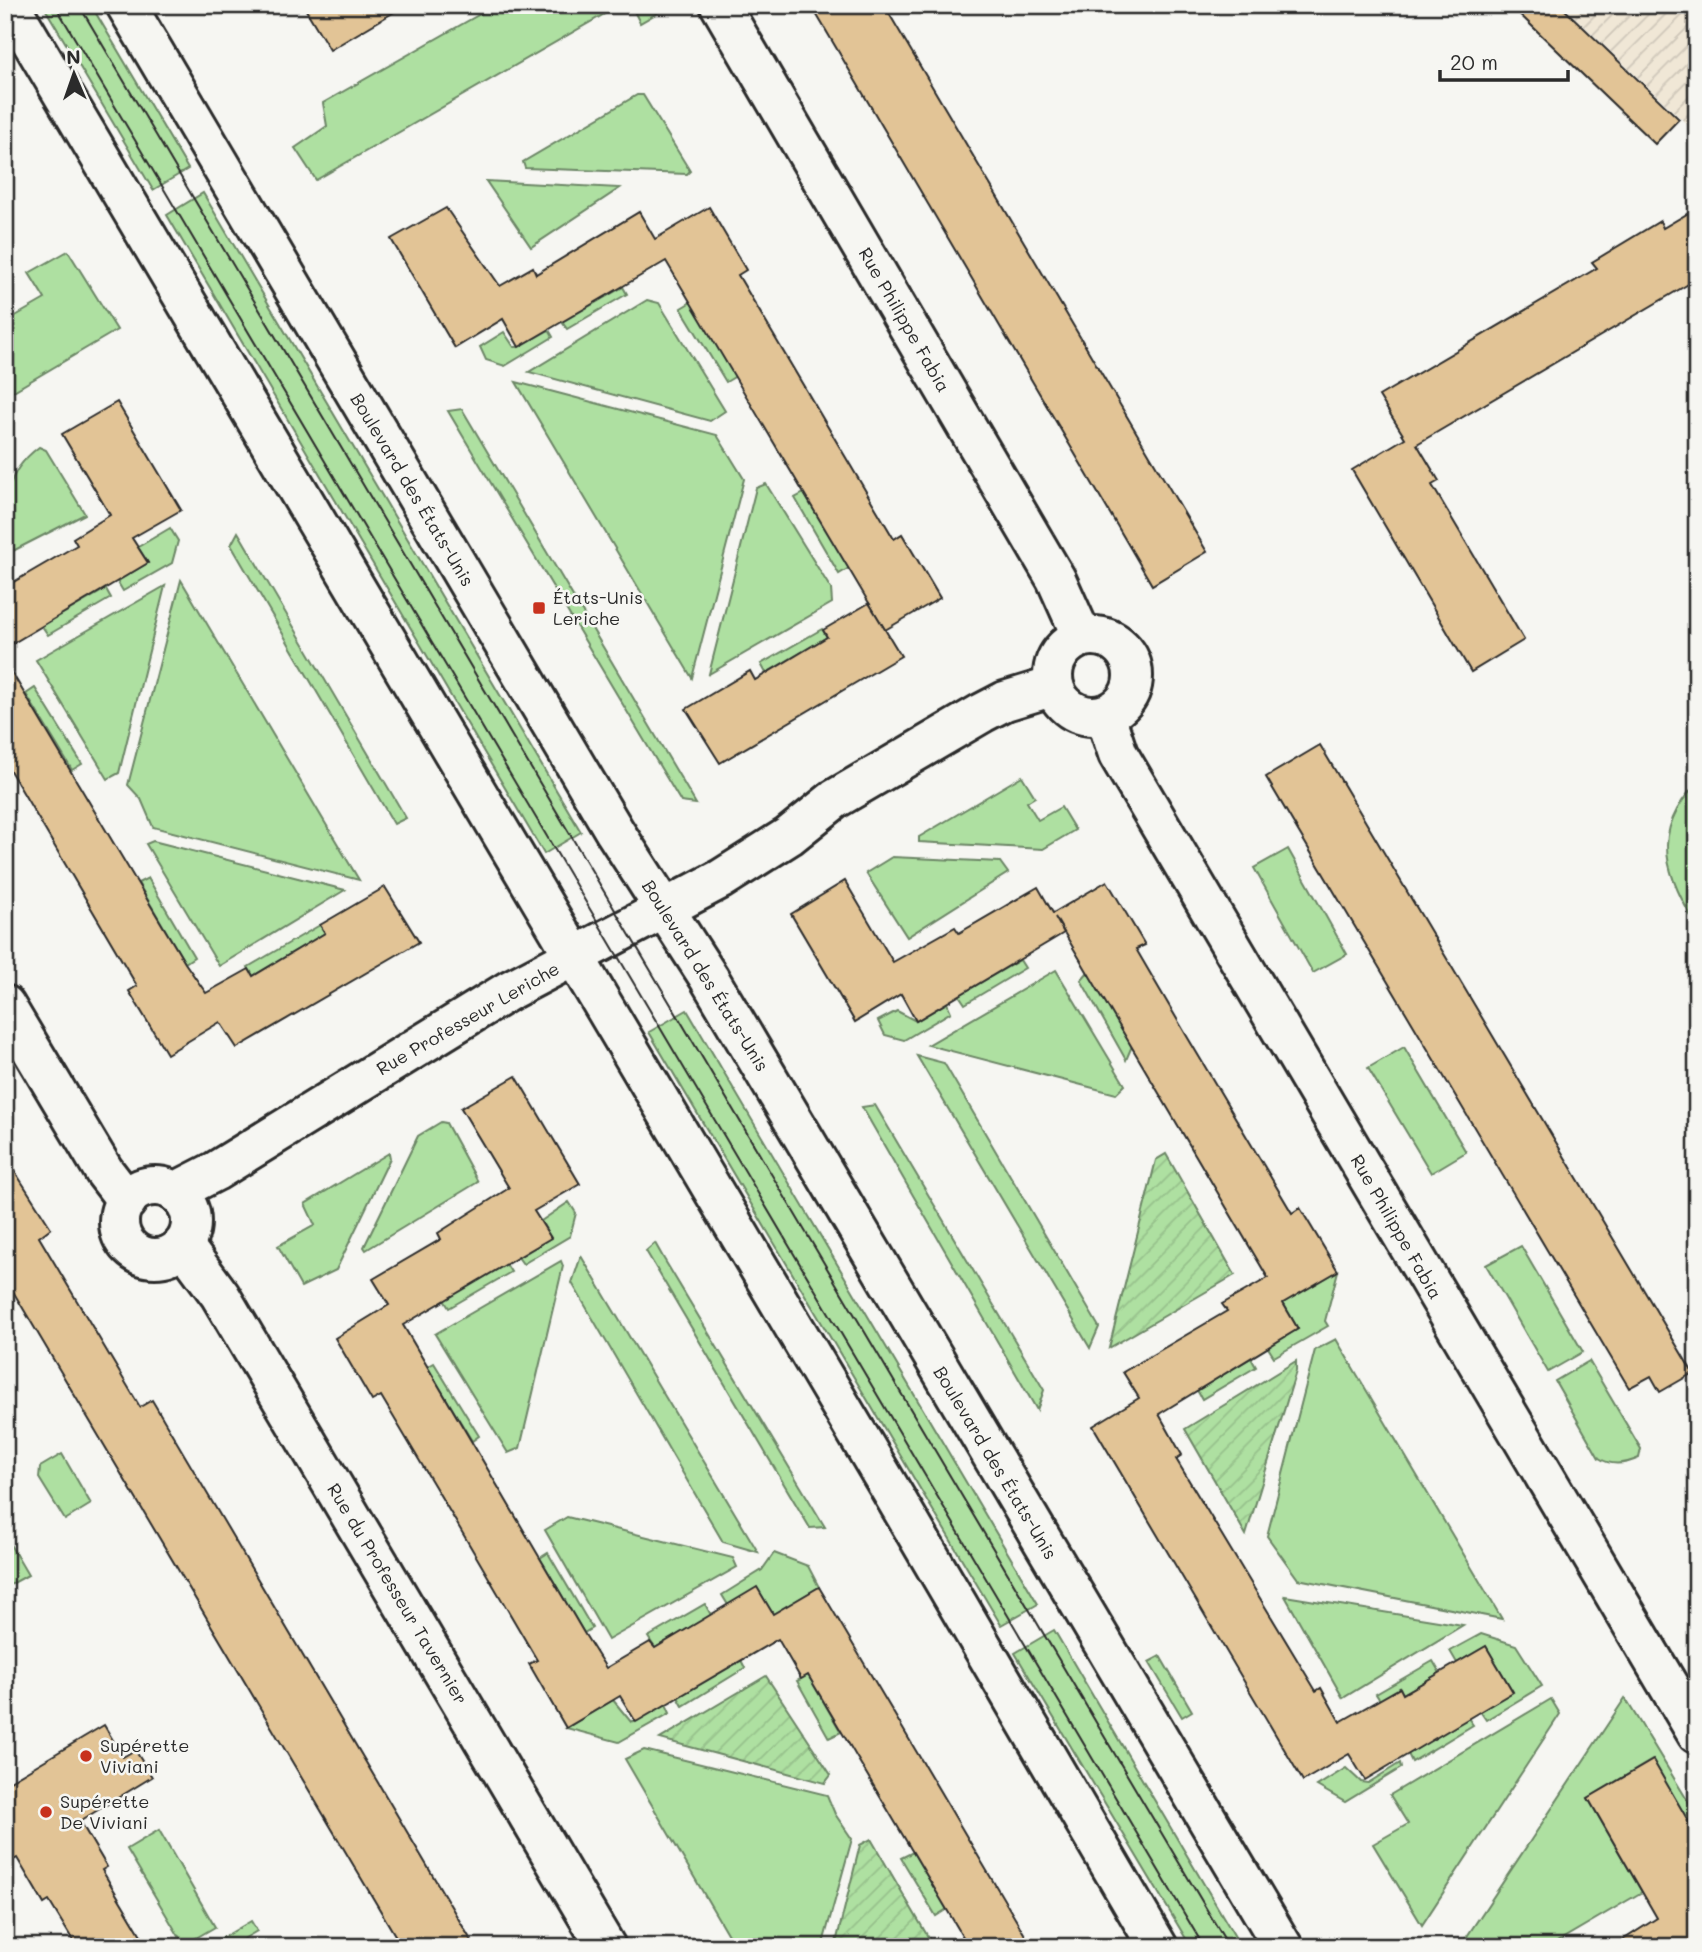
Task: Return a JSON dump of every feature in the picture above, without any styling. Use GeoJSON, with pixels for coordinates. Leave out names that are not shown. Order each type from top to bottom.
{"type":"FeatureCollection","features":[{"type":"Feature","properties":{"kind":"main road"},"geometry":{"type":"LineString","coordinates":[[10,5],[1158,1947]]}},
{"type":"Feature","properties":{"kind":"main road","name":"Boulevard des États-Unis"},"geometry":{"type":"LineString","coordinates":[[126,5],[510,656],[663,909],[735,1022],[1283,1947]]}},
{"type":"Feature","properties":{"kind":"main road","name":"Rue Philippe Fabia"},"geometry":{"type":"LineString","coordinates":[[720,5],[1056,579],[1082,637]]}},
{"type":"Feature","properties":{"kind":"main road"},"geometry":{"type":"LineString","coordinates":[[1082,637],[1110,639],[1130,658],[1133,686],[1118,709],[1105,715],[1079,715],[1068,708],[1054,686],[1052,674],[1061,650],[1082,637]]}},
{"type":"Feature","properties":{"kind":"main road","name":"Rue Professeur Leriche"},"geometry":{"type":"LineString","coordinates":[[175,1192],[240,1157],[510,990],[760,855],[835,799],[982,713],[1005,701],[1054,686]]}},
{"type":"Feature","properties":{"kind":"main road","name":"Rue Philippe Fabia"},"geometry":{"type":"LineString","coordinates":[[1105,715],[1118,754],[1697,1734]]}},
{"type":"Feature","properties":{"kind":"main road"},"geometry":{"type":"LineString","coordinates":[[5,1005],[104,1171],[127,1200]]}},
{"type":"Feature","properties":{"kind":"main road"},"geometry":{"type":"LineString","coordinates":[[155,1186],[175,1192],[190,1211],[189,1235],[183,1245],[162,1258],[138,1254],[121,1236],[120,1212],[127,1200],[144,1188],[155,1186]]}},
{"type":"Feature","properties":{"kind":"main road","name":"Rue du Professeur Tavernier"},"geometry":{"type":"LineString","coordinates":[[183,1245],[220,1295],[606,1947]]}},
{"type":"Feature","properties":{"kind":"shaded area"},"geometry":{"type":"Polygon","coordinates":[[[1562,5],[1697,5],[1697,128],[1693,130],[1562,5]]]}},
{"type":"Feature","properties":{"kind":"green space"},"geometry":{"type":"Polygon","coordinates":[[[43,5],[91,5],[188,169],[153,190],[43,5]]]}},
{"type":"Feature","properties":{"kind":"green space"},"geometry":{"type":"Polygon","coordinates":[[[496,5],[620,5],[316,180],[295,148],[327,126],[323,103],[496,5]]]}},
{"type":"Feature","properties":{"kind":"green space"},"geometry":{"type":"Polygon","coordinates":[[[631,5],[671,5],[640,23],[631,5]]]}},
{"type":"Feature","properties":{"kind":"green space"},"geometry":{"type":"Polygon","coordinates":[[[637,95],[643,95],[690,171],[687,174],[525,168],[523,162],[637,95]]]}},
{"type":"Feature","properties":{"kind":"green space"},"geometry":{"type":"Polygon","coordinates":[[[486,181],[620,188],[531,247],[486,181]]]}},
{"type":"Feature","properties":{"kind":"green space"},"geometry":{"type":"Polygon","coordinates":[[[203,193],[581,832],[544,854],[167,215],[203,193]]]}},
{"type":"Feature","properties":{"kind":"green space"},"geometry":{"type":"Polygon","coordinates":[[[68,251],[117,330],[5,396],[5,322],[45,299],[29,273],[68,251]]]}},
{"type":"Feature","properties":{"kind":"green space"},"geometry":{"type":"Polygon","coordinates":[[[623,287],[627,294],[567,329],[562,322],[623,287]]]}},
{"type":"Feature","properties":{"kind":"green space"},"geometry":{"type":"Polygon","coordinates":[[[647,300],[659,303],[725,411],[710,421],[529,372],[647,300]]]}},
{"type":"Feature","properties":{"kind":"green space"},"geometry":{"type":"Polygon","coordinates":[[[691,302],[736,376],[726,382],[681,308],[691,302]]]}},
{"type":"Feature","properties":{"kind":"green space"},"geometry":{"type":"Polygon","coordinates":[[[549,330],[553,337],[505,366],[486,360],[480,347],[504,332],[514,347],[519,347],[549,330]]]}},
{"type":"Feature","properties":{"kind":"green space"},"geometry":{"type":"Polygon","coordinates":[[[516,382],[717,435],[744,479],[692,678],[516,382]]]}},
{"type":"Feature","properties":{"kind":"green space"},"geometry":{"type":"Polygon","coordinates":[[[462,409],[696,804],[681,802],[448,411],[462,409]]]}},
{"type":"Feature","properties":{"kind":"green space"},"geometry":{"type":"Polygon","coordinates":[[[39,447],[46,450],[85,514],[5,555],[5,508],[11,482],[26,458],[39,447]]]}},
{"type":"Feature","properties":{"kind":"green space"},"geometry":{"type":"Polygon","coordinates":[[[766,484],[831,589],[832,603],[709,674],[756,488],[766,484]]]}},
{"type":"Feature","properties":{"kind":"green space"},"geometry":{"type":"Polygon","coordinates":[[[804,493],[849,568],[839,574],[795,498],[804,493]]]}},
{"type":"Feature","properties":{"kind":"green space"},"geometry":{"type":"Polygon","coordinates":[[[170,528],[178,541],[172,563],[123,591],[117,581],[148,563],[138,547],[170,528]]]}},
{"type":"Feature","properties":{"kind":"green space"},"geometry":{"type":"Polygon","coordinates":[[[238,532],[406,818],[394,824],[231,545],[238,532]]]}},
{"type":"Feature","properties":{"kind":"green space"},"geometry":{"type":"Polygon","coordinates":[[[181,580],[359,880],[153,827],[141,799],[128,785],[181,580]]]}},
{"type":"Feature","properties":{"kind":"green space"},"geometry":{"type":"Polygon","coordinates":[[[165,586],[119,773],[108,779],[36,660],[165,586]]]}},
{"type":"Feature","properties":{"kind":"green space"},"geometry":{"type":"Polygon","coordinates":[[[106,589],[111,598],[48,635],[42,626],[106,589]]]}},
{"type":"Feature","properties":{"kind":"green space"},"geometry":{"type":"Polygon","coordinates":[[[822,629],[827,637],[766,673],[761,664],[822,629]]]}},
{"type":"Feature","properties":{"kind":"green space"},"geometry":{"type":"Polygon","coordinates":[[[35,688],[82,764],[72,770],[26,694],[35,688]]]}},
{"type":"Feature","properties":{"kind":"green space"},"geometry":{"type":"Polygon","coordinates":[[[1022,776],[1035,797],[1027,802],[1038,820],[1061,807],[1075,830],[1043,849],[919,842],[919,837],[1022,776]]]}},
{"type":"Feature","properties":{"kind":"green space"},"geometry":{"type":"Polygon","coordinates":[[[1697,783],[1697,927],[1677,890],[1667,855],[1672,820],[1697,783]]]}},
{"type":"Feature","properties":{"kind":"green space"},"geometry":{"type":"Polygon","coordinates":[[[153,841],[345,890],[219,966],[146,844],[153,841]]]}},
{"type":"Feature","properties":{"kind":"green space"},"geometry":{"type":"Polygon","coordinates":[[[1288,849],[1347,954],[1313,973],[1254,868],[1288,849]]]}},
{"type":"Feature","properties":{"kind":"green space"},"geometry":{"type":"Polygon","coordinates":[[[892,857],[1000,862],[1008,873],[907,937],[866,873],[892,857]]]}},
{"type":"Feature","properties":{"kind":"green space"},"geometry":{"type":"Polygon","coordinates":[[[148,878],[194,957],[185,963],[138,883],[148,878]]]}},
{"type":"Feature","properties":{"kind":"green space"},"geometry":{"type":"Polygon","coordinates":[[[320,925],[325,933],[253,976],[248,967],[320,925]]]}},
{"type":"Feature","properties":{"kind":"green space"},"geometry":{"type":"Polygon","coordinates":[[[1020,960],[1025,968],[965,1004],[959,995],[1020,960]]]}},
{"type":"Feature","properties":{"kind":"green space"},"geometry":{"type":"Polygon","coordinates":[[[1056,970],[1125,1085],[1116,1094],[928,1045],[1056,970]]]}},
{"type":"Feature","properties":{"kind":"green space"},"geometry":{"type":"Polygon","coordinates":[[[1088,972],[1132,1046],[1126,1060],[1081,980],[1088,972]]]}},
{"type":"Feature","properties":{"kind":"green space"},"geometry":{"type":"Polygon","coordinates":[[[947,1003],[951,1012],[904,1040],[885,1035],[878,1021],[897,1011],[916,1021],[947,1003]]]}},
{"type":"Feature","properties":{"kind":"green space"},"geometry":{"type":"Polygon","coordinates":[[[687,1010],[1038,1604],[1001,1625],[649,1032],[687,1010]]]}},
{"type":"Feature","properties":{"kind":"green space"},"geometry":{"type":"Polygon","coordinates":[[[1404,1047],[1466,1152],[1431,1173],[1368,1068],[1404,1047]]]}},
{"type":"Feature","properties":{"kind":"green space"},"geometry":{"type":"Polygon","coordinates":[[[917,1056],[944,1063],[1099,1327],[1090,1348],[917,1056]]]}},
{"type":"Feature","properties":{"kind":"green space"},"geometry":{"type":"Polygon","coordinates":[[[875,1105],[1044,1390],[1037,1410],[862,1107],[875,1105]]]}},
{"type":"Feature","properties":{"kind":"green space"},"geometry":{"type":"Polygon","coordinates":[[[441,1122],[446,1123],[478,1182],[366,1250],[364,1247],[418,1136],[441,1122]]]}},
{"type":"Feature","properties":{"kind":"green space"},"geometry":{"type":"Polygon","coordinates":[[[389,1153],[390,1158],[336,1270],[301,1287],[278,1246],[315,1225],[305,1204],[389,1153]]]}},
{"type":"Feature","properties":{"kind":"green space"},"geometry":{"type":"Polygon","coordinates":[[[1166,1154],[1235,1275],[1109,1348],[1156,1160],[1166,1154]]]}},
{"type":"Feature","properties":{"kind":"green space"},"geometry":{"type":"Polygon","coordinates":[[[569,1202],[576,1213],[570,1236],[523,1264],[518,1257],[550,1237],[541,1221],[569,1202]]]}},
{"type":"Feature","properties":{"kind":"green space"},"geometry":{"type":"Polygon","coordinates":[[[655,1243],[825,1527],[810,1528],[646,1251],[655,1243]]]}},
{"type":"Feature","properties":{"kind":"green space"},"geometry":{"type":"Polygon","coordinates":[[[1521,1246],[1583,1352],[1548,1372],[1486,1265],[1521,1246]]]}},
{"type":"Feature","properties":{"kind":"green space"},"geometry":{"type":"Polygon","coordinates":[[[581,1256],[758,1552],[723,1542],[572,1283],[581,1256]]]}},
{"type":"Feature","properties":{"kind":"green space"},"geometry":{"type":"Polygon","coordinates":[[[561,1261],[563,1266],[520,1448],[508,1453],[435,1334],[561,1261]]]}},
{"type":"Feature","properties":{"kind":"green space"},"geometry":{"type":"Polygon","coordinates":[[[506,1264],[511,1272],[449,1308],[444,1300],[506,1264]]]}},
{"type":"Feature","properties":{"kind":"green space"},"geometry":{"type":"Polygon","coordinates":[[[1338,1271],[1325,1321],[1328,1326],[1274,1357],[1267,1346],[1298,1329],[1283,1303],[1338,1271]]]}},
{"type":"Feature","properties":{"kind":"green space"},"geometry":{"type":"Polygon","coordinates":[[[1336,1339],[1502,1619],[1298,1579],[1267,1536],[1315,1350],[1336,1339]]]}},
{"type":"Feature","properties":{"kind":"green space"},"geometry":{"type":"Polygon","coordinates":[[[1251,1358],[1256,1367],[1202,1399],[1197,1390],[1251,1358]]]}},
{"type":"Feature","properties":{"kind":"green space"},"geometry":{"type":"Polygon","coordinates":[[[1296,1361],[1296,1371],[1246,1535],[1185,1429],[1296,1361]]]}},
{"type":"Feature","properties":{"kind":"green space"},"geometry":{"type":"Polygon","coordinates":[[[1589,1361],[1641,1449],[1639,1458],[1619,1464],[1599,1458],[1555,1381],[1589,1361]]]}},
{"type":"Feature","properties":{"kind":"green space"},"geometry":{"type":"Polygon","coordinates":[[[434,1363],[479,1436],[472,1441],[427,1367],[434,1363]]]}},
{"type":"Feature","properties":{"kind":"green space"},"geometry":{"type":"Polygon","coordinates":[[[62,1454],[91,1504],[65,1520],[39,1478],[40,1467],[62,1454]]]}},
{"type":"Feature","properties":{"kind":"green space"},"geometry":{"type":"Polygon","coordinates":[[[567,1517],[733,1558],[737,1567],[608,1640],[545,1530],[567,1517]]]}},
{"type":"Feature","properties":{"kind":"green space"},"geometry":{"type":"Polygon","coordinates":[[[5,1536],[28,1575],[8,1586],[5,1582],[5,1536]]]}},
{"type":"Feature","properties":{"kind":"green space"},"geometry":{"type":"Polygon","coordinates":[[[548,1553],[592,1628],[584,1633],[540,1558],[548,1553]]]}},
{"type":"Feature","properties":{"kind":"green space"},"geometry":{"type":"Polygon","coordinates":[[[774,1553],[808,1566],[819,1587],[773,1614],[757,1588],[728,1605],[722,1595],[762,1570],[774,1553]]]}},
{"type":"Feature","properties":{"kind":"green space"},"geometry":{"type":"Polygon","coordinates":[[[1285,1596],[1463,1625],[1343,1698],[1285,1596]]]}},
{"type":"Feature","properties":{"kind":"green space"},"geometry":{"type":"Polygon","coordinates":[[[705,1604],[711,1615],[655,1648],[648,1637],[705,1604]]]}},
{"type":"Feature","properties":{"kind":"green space"},"geometry":{"type":"Polygon","coordinates":[[[1054,1630],[1241,1947],[1191,1947],[1015,1653],[1054,1630]]]}},
{"type":"Feature","properties":{"kind":"green space"},"geometry":{"type":"Polygon","coordinates":[[[1481,1634],[1516,1645],[1542,1686],[1486,1720],[1480,1711],[1513,1692],[1486,1646],[1457,1663],[1450,1651],[1481,1634]]]}},
{"type":"Feature","properties":{"kind":"green space"},"geometry":{"type":"Polygon","coordinates":[[[1160,1656],[1192,1711],[1182,1717],[1149,1662],[1160,1656]]]}},
{"type":"Feature","properties":{"kind":"green space"},"geometry":{"type":"Polygon","coordinates":[[[741,1660],[745,1668],[683,1706],[678,1697],[741,1660]]]}},
{"type":"Feature","properties":{"kind":"green space"},"geometry":{"type":"Polygon","coordinates":[[[1433,1661],[1440,1673],[1383,1705],[1376,1694],[1433,1661]]]}},
{"type":"Feature","properties":{"kind":"green space"},"geometry":{"type":"Polygon","coordinates":[[[808,1675],[841,1732],[829,1738],[797,1681],[808,1675]]]}},
{"type":"Feature","properties":{"kind":"green space"},"geometry":{"type":"Polygon","coordinates":[[[766,1676],[831,1775],[825,1783],[660,1739],[766,1676]]]}},
{"type":"Feature","properties":{"kind":"green space"},"geometry":{"type":"Polygon","coordinates":[[[1625,1698],[1697,1816],[1697,1836],[1652,1760],[1588,1798],[1642,1892],[1548,1947],[1460,1947],[1625,1698]]]}},
{"type":"Feature","properties":{"kind":"green space"},"geometry":{"type":"Polygon","coordinates":[[[1551,1699],[1560,1714],[1422,1925],[1373,1844],[1408,1824],[1390,1795],[1551,1699]]]}},
{"type":"Feature","properties":{"kind":"green space"},"geometry":{"type":"Polygon","coordinates":[[[613,1700],[631,1722],[666,1704],[670,1713],[619,1742],[566,1728],[613,1700]]]}},
{"type":"Feature","properties":{"kind":"green space"},"geometry":{"type":"Polygon","coordinates":[[[1468,1718],[1473,1725],[1412,1762],[1408,1754],[1468,1718]]]}},
{"type":"Feature","properties":{"kind":"green space"},"geometry":{"type":"Polygon","coordinates":[[[644,1750],[827,1795],[835,1814],[852,1839],[822,1947],[735,1947],[625,1759],[644,1750]]]}},
{"type":"Feature","properties":{"kind":"green space"},"geometry":{"type":"Polygon","coordinates":[[[1400,1763],[1401,1768],[1345,1802],[1317,1786],[1346,1768],[1361,1782],[1368,1783],[1400,1763]]]}},
{"type":"Feature","properties":{"kind":"green space"},"geometry":{"type":"Polygon","coordinates":[[[159,1830],[215,1927],[184,1945],[127,1849],[159,1830]]]}},
{"type":"Feature","properties":{"kind":"green space"},"geometry":{"type":"Polygon","coordinates":[[[871,1839],[931,1942],[923,1947],[835,1947],[860,1845],[871,1839]]]}},
{"type":"Feature","properties":{"kind":"green space"},"geometry":{"type":"Polygon","coordinates":[[[913,1852],[947,1909],[936,1916],[901,1858],[913,1852]]]}},
{"type":"Feature","properties":{"kind":"green space"},"geometry":{"type":"Polygon","coordinates":[[[251,1921],[257,1931],[230,1947],[207,1947],[251,1921]]]}},
{"type":"Feature","properties":{"kind":"building"},"geometry":{"type":"Polygon","coordinates":[[[303,5],[406,5],[330,50],[303,5]]]}},
{"type":"Feature","properties":{"kind":"building"},"geometry":{"type":"Polygon","coordinates":[[[811,5],[884,5],[1207,552],[1152,585],[811,5]]]}},
{"type":"Feature","properties":{"kind":"building"},"geometry":{"type":"Polygon","coordinates":[[[1510,5],[1560,5],[1679,119],[1655,144],[1510,5]]]}},
{"type":"Feature","properties":{"kind":"building"},"geometry":{"type":"Polygon","coordinates":[[[709,207],[746,270],[738,275],[894,539],[902,534],[940,598],[885,630],[666,261],[519,347],[503,319],[455,348],[391,239],[446,208],[500,286],[533,267],[536,274],[639,212],[655,239],[709,207]]]}},
{"type":"Feature","properties":{"kind":"building"},"geometry":{"type":"Polygon","coordinates":[[[1697,208],[1697,279],[1417,444],[1439,481],[1432,485],[1524,640],[1471,672],[1352,470],[1405,438],[1379,396],[1597,268],[1592,262],[1660,221],[1663,228],[1697,208]]]}},
{"type":"Feature","properties":{"kind":"building"},"geometry":{"type":"Polygon","coordinates":[[[117,402],[181,510],[132,538],[148,563],[5,648],[5,587],[77,545],[73,538],[110,515],[62,434],[117,402]]]}},
{"type":"Feature","properties":{"kind":"building"},"geometry":{"type":"Polygon","coordinates":[[[869,603],[901,656],[720,763],[686,709],[750,671],[755,680],[827,637],[823,630],[869,603]]]}},
{"type":"Feature","properties":{"kind":"building"},"geometry":{"type":"Polygon","coordinates":[[[5,661],[185,963],[206,993],[249,969],[253,976],[325,933],[320,925],[385,887],[419,942],[237,1048],[220,1022],[167,1054],[129,991],[137,986],[5,762],[5,661]]]}},
{"type":"Feature","properties":{"kind":"building"},"geometry":{"type":"Polygon","coordinates":[[[1320,745],[1693,1373],[1660,1392],[1651,1376],[1629,1388],[1266,777],[1320,745]]]}},
{"type":"Feature","properties":{"kind":"building"},"geometry":{"type":"Polygon","coordinates":[[[845,881],[893,962],[955,927],[959,933],[1038,887],[1053,913],[1107,881],[1145,945],[1136,949],[1188,1038],[1292,1213],[1300,1208],[1338,1271],[1283,1303],[1298,1329],[1159,1414],[1182,1455],[1176,1459],[1316,1691],[1321,1688],[1340,1722],[1400,1688],[1403,1694],[1486,1646],[1513,1692],[1365,1780],[1349,1754],[1303,1781],[1093,1426],[1139,1398],[1123,1372],[1227,1311],[1222,1304],[1268,1278],[1055,917],[1064,933],[916,1021],[901,994],[855,1022],[791,914],[845,881]]]}},
{"type":"Feature","properties":{"kind":"building"},"geometry":{"type":"Polygon","coordinates":[[[516,1076],[580,1184],[534,1211],[551,1238],[403,1325],[584,1633],[606,1668],[650,1642],[655,1648],[757,1587],[773,1614],[819,1587],[1032,1947],[969,1947],[808,1675],[801,1679],[778,1639],[636,1722],[620,1696],[566,1728],[529,1664],[537,1660],[459,1527],[381,1396],[372,1401],[335,1338],[389,1305],[373,1279],[441,1239],[438,1233],[509,1188],[461,1108],[516,1076]]]}},
{"type":"Feature","properties":{"kind":"building"},"geometry":{"type":"Polygon","coordinates":[[[5,1156],[51,1228],[39,1237],[140,1407],[152,1400],[475,1947],[402,1947],[5,1278],[5,1156]]]}},
{"type":"Feature","properties":{"kind":"building"},"geometry":{"type":"Polygon","coordinates":[[[104,1725],[123,1757],[135,1750],[152,1777],[80,1821],[107,1867],[102,1870],[148,1947],[77,1947],[49,1901],[44,1904],[17,1858],[5,1865],[5,1784],[104,1725]]]}},
{"type":"Feature","properties":{"kind":"building"},"geometry":{"type":"Polygon","coordinates":[[[1653,1760],[1697,1836],[1697,1947],[1612,1947],[1657,1918],[1588,1798],[1653,1760]]]}},
{"type":"Feature","properties":{"kind":"tram line"},"geometry":{"type":"LineString","coordinates":[[55,5],[1204,1947]]}},
{"type":"Feature","properties":{"kind":"tram line"},"geometry":{"type":"LineString","coordinates":[[79,5],[1229,1947]]}},
{"type":"Feature","properties":{"kind":"place","name":"États-Unis Leriche"},"geometry":{"type":"Point","coordinates":[539,608]}},
{"type":"Feature","properties":{"kind":"place","name":"Supérette Viviani"},"geometry":{"type":"Point","coordinates":[86,1756]}},
{"type":"Feature","properties":{"kind":"place","name":"Supérette De Viviani"},"geometry":{"type":"Point","coordinates":[46,1812]}}]}
